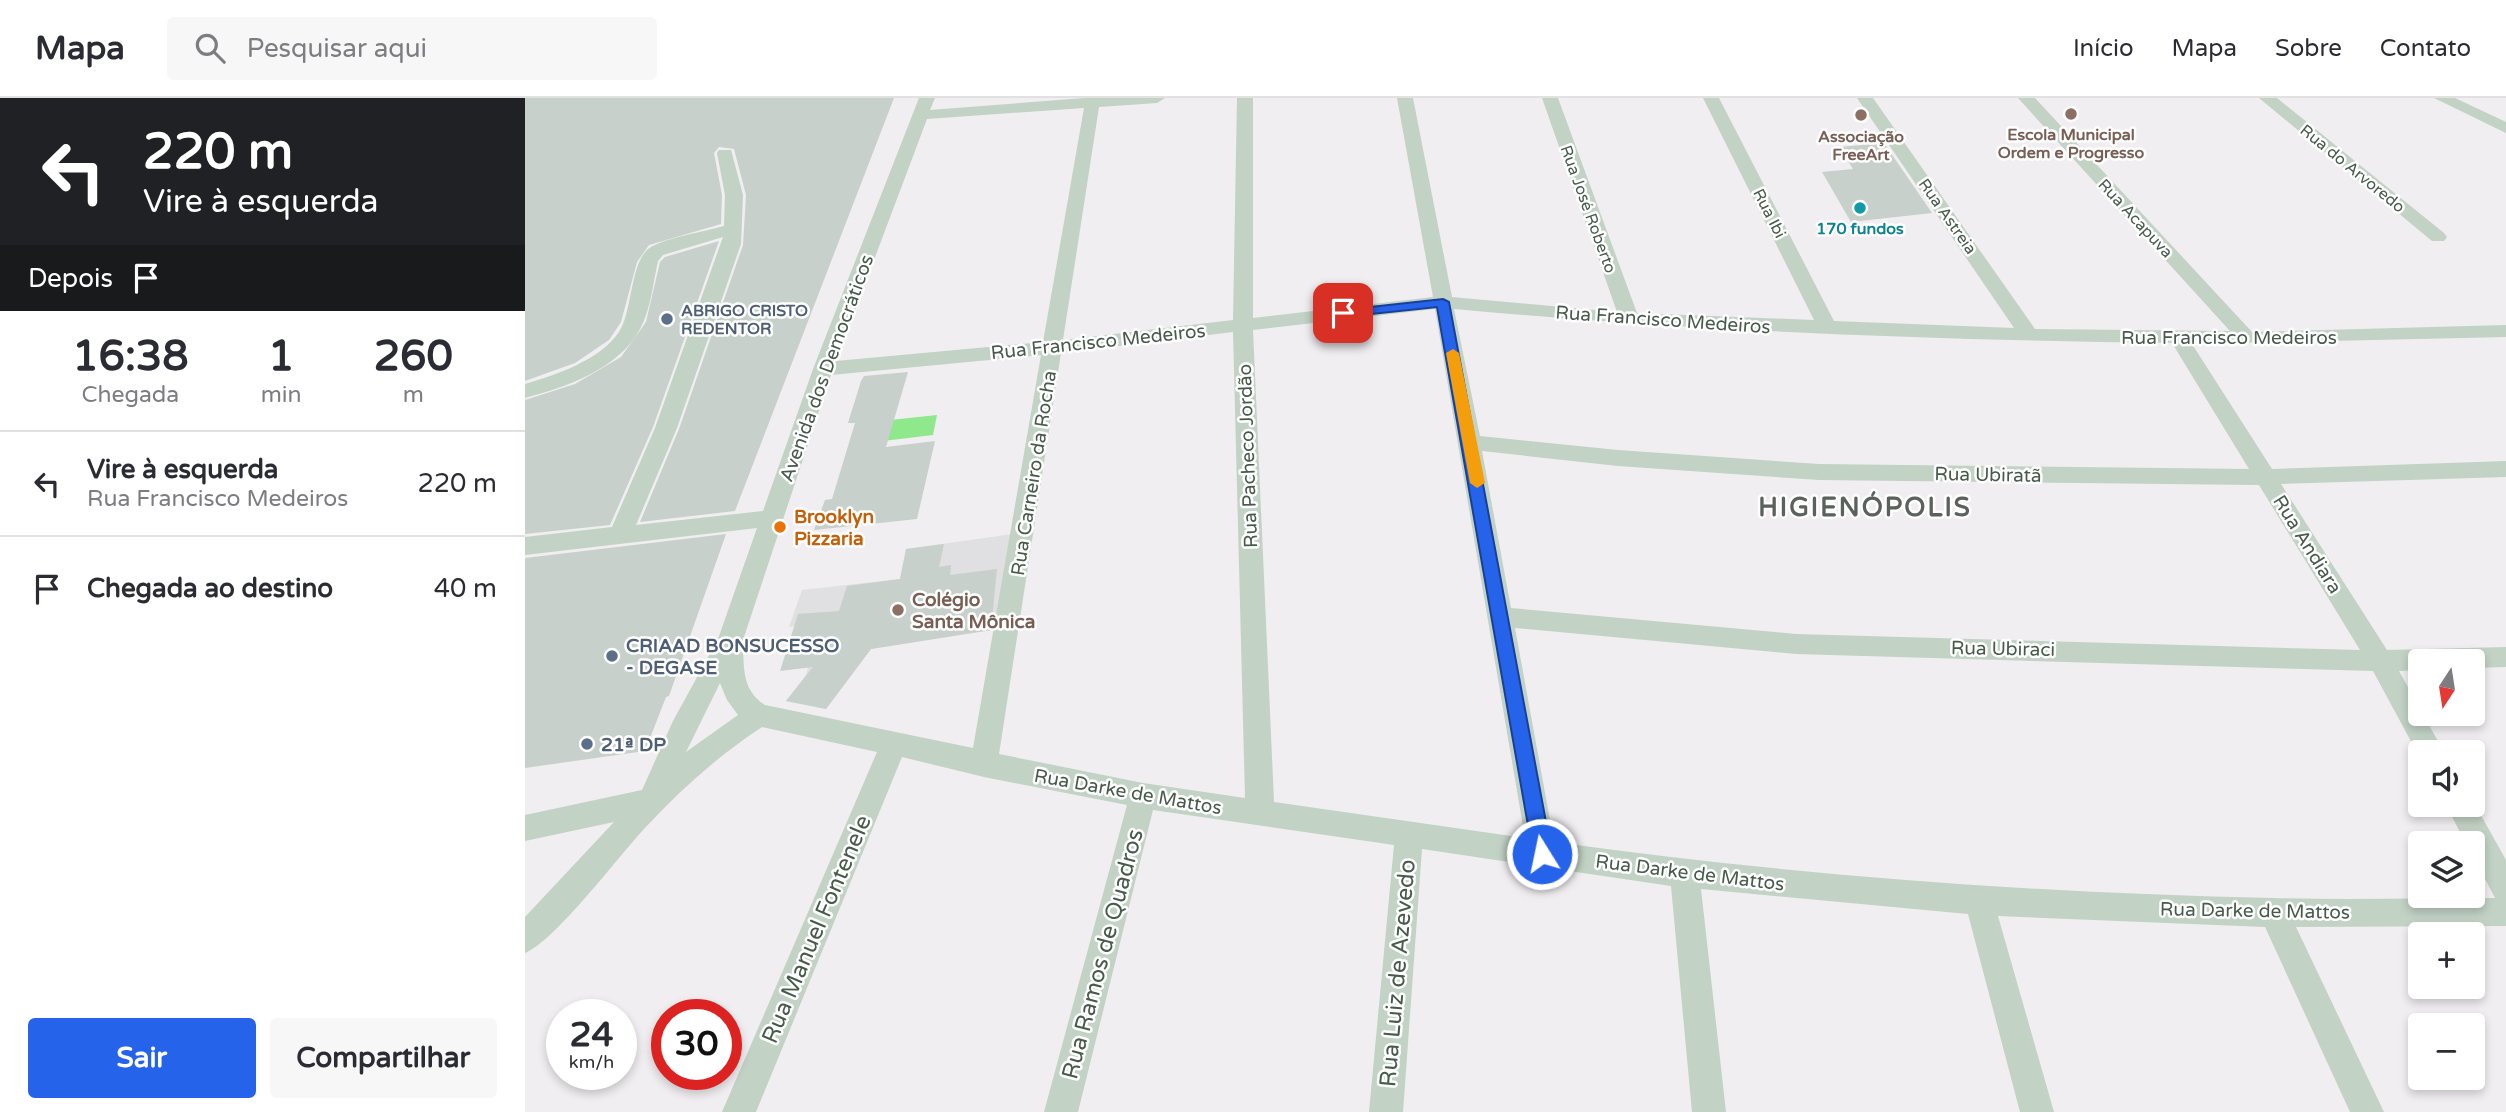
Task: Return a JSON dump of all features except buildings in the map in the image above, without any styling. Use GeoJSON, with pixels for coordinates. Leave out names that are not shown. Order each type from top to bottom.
{"type":"FeatureCollection","features":[{"type":"Feature","properties":{"kind":"street"},"geometry":{"type":"LineString","coordinates":[[924,107],[1157,98]]}},
{"type":"Feature","properties":{"kind":"street","name":"Rua Pacheco Jordão"},"geometry":{"type":"LineString","coordinates":[[1245,98],[1243,325],[1260,814]]}},
{"type":"Feature","properties":{"kind":"street"},"geometry":{"type":"LineString","coordinates":[[1405,98],[1470,442],[1542,854]]}},
{"type":"Feature","properties":{"kind":"street","name":"Rua José Roberto"},"geometry":{"type":"LineString","coordinates":[[1550,98],[1629,319]]}},
{"type":"Feature","properties":{"kind":"street","name":"Rua Ibi"},"geometry":{"type":"LineString","coordinates":[[1711,98],[1828,329]]}},
{"type":"Feature","properties":{"kind":"street","name":"Rua Astreia"},"geometry":{"type":"LineString","coordinates":[[1864,98],[2029,335]]}},
{"type":"Feature","properties":{"kind":"street","name":"Rua Acapuva"},"geometry":{"type":"LineString","coordinates":[[2026,98],[2247,338]]}},
{"type":"Feature","properties":{"kind":"street","name":"Rua do Arvoredo"},"geometry":{"type":"LineString","coordinates":[[2267,98],[2438,237]]}},
{"type":"Feature","properties":{"kind":"street"},"geometry":{"type":"LineString","coordinates":[[2442,98],[2506,128]]}},
{"type":"Feature","properties":{"kind":"street","name":"Rua Carneiro da Rocha"},"geometry":{"type":"LineString","coordinates":[[984,765],[1092,101]]}},
{"type":"Feature","properties":{"kind":"street","name":"Avenida dos Democráticos"},"geometry":{"type":"LineString","coordinates":[[651,802],[682,729],[730,640],[823,369],[924,107]]}},
{"type":"Feature","properties":{"kind":"street"},"geometry":{"type":"LineString","coordinates":[[620,535],[686,375],[735,228],[734,195],[725,153]]}},
{"type":"Feature","properties":{"kind":"street"},"geometry":{"type":"LineString","coordinates":[[525,391],[565,378],[623,340],[631,330],[653,255],[664,247],[735,228]]}},
{"type":"Feature","properties":{"kind":"street","name":"Rua Francisco Medeiros"},"geometry":{"type":"LineString","coordinates":[[823,369],[1054,347],[1443,302],[1629,319],[2029,335],[2179,339],[2506,331]]}},
{"type":"Feature","properties":{"kind":"street","name":"Rua Andiara"},"geometry":{"type":"LineString","coordinates":[[2179,339],[2380,661],[2424,740]]}},
{"type":"Feature","properties":{"kind":"street","name":"Rua Ubiratã"},"geometry":{"type":"LineString","coordinates":[[1470,442],[1618,458],[1819,472],[2266,477],[2506,469]]}},
{"type":"Feature","properties":{"kind":"street"},"geometry":{"type":"LineString","coordinates":[[525,546],[772,518]]}},
{"type":"Feature","properties":{"kind":"street","name":"Rua Ubiraci"},"geometry":{"type":"LineString","coordinates":[[1501,617],[1796,644],[2047,649],[2380,661],[2506,657]]}},
{"type":"Feature","properties":{"kind":"street","name":"Avenida dos Democráticos"},"geometry":{"type":"LineString","coordinates":[[529,932],[651,802],[723,739],[759,715],[743,706],[735,696],[730,640]]}},
{"type":"Feature","properties":{"kind":"street","name":"Rua Darke de Mattos"},"geometry":{"type":"LineString","coordinates":[[759,715],[893,746],[1143,796],[1685,874],[1979,901],[2274,912],[2506,912]]}},
{"type":"Feature","properties":{"kind":"street","name":"Rua Manuel Fontenele"},"geometry":{"type":"LineString","coordinates":[[739,1112],[893,746]]}},
{"type":"Feature","properties":{"kind":"street","name":"Rua Ramos de Quadros"},"geometry":{"type":"LineString","coordinates":[[1061,1112],[1143,796]]}},
{"type":"Feature","properties":{"kind":"street"},"geometry":{"type":"LineString","coordinates":[[525,828],[651,802]]}},
{"type":"Feature","properties":{"kind":"street"},"geometry":{"type":"LineString","coordinates":[[2467,817],[2506,888]]}},
{"type":"Feature","properties":{"kind":"street","name":"Rua Luiz de Azevedo"},"geometry":{"type":"LineString","coordinates":[[1386,1112],[1409,835]]}},
{"type":"Feature","properties":{"kind":"street"},"geometry":{"type":"LineString","coordinates":[[1685,874],[1709,1112]]}},
{"type":"Feature","properties":{"kind":"street"},"geometry":{"type":"LineString","coordinates":[[1979,901],[2037,1112]]}},
{"type":"Feature","properties":{"kind":"street"},"geometry":{"type":"LineString","coordinates":[[2274,912],[2367,1112]]}},
{"type":"Feature","properties":{"kind":"shaded area"},"geometry":{"type":"Polygon","coordinates":[[[937,415],[933,435],[875,442],[881,421],[937,415]]]}},
{"type":"Feature","properties":{"kind":"shaded area","name":"Colégio Santa Mônica"},"geometry":{"type":"Polygon","coordinates":[[[1013,534],[999,629],[871,649],[826,709],[786,701],[806,675],[819,623],[789,627],[802,590],[900,579],[906,549],[1013,534]]]}},
{"type":"Feature","properties":{"kind":"slow traffic"},"geometry":{"type":"LineString","coordinates":[[1453,353],[1477,483]]}},
{"type":"Feature","properties":{"kind":"place","name":"Escola Municipal Ordem e Progresso"},"geometry":{"type":"Point","coordinates":[2071,114]}},
{"type":"Feature","properties":{"kind":"place","name":"Associação FreeArt"},"geometry":{"type":"Point","coordinates":[1861,115]}},
{"type":"Feature","properties":{"kind":"place","name":"170 fundos"},"geometry":{"type":"Point","coordinates":[1860,208]}},
{"type":"Feature","properties":{"kind":"place","name":"ABRIGO CRISTO REDENTOR"},"geometry":{"type":"Point","coordinates":[667,319]}},
{"type":"Feature","properties":{"kind":"place","name":"Brooklyn Pizzaria"},"geometry":{"type":"Point","coordinates":[780,527]}},
{"type":"Feature","properties":{"kind":"place","name":"Colégio Santa Mônica"},"geometry":{"type":"Point","coordinates":[898,610]}},
{"type":"Feature","properties":{"kind":"place","name":"CRIAAD BONSUCESSO - DEGASE"},"geometry":{"type":"Point","coordinates":[612,656]}},
{"type":"Feature","properties":{"kind":"place","name":"21ª DP"},"geometry":{"type":"Point","coordinates":[587,744]}},
{"type":"Feature","properties":{"kind":"district","name":"HIGIENÓPOLIS"},"geometry":{"type":"Point","coordinates":[1865,507]}},
{"type":"Feature","properties":{"kind":"route"},"geometry":{"type":"LineString","coordinates":[[1343,313],[1443,302],[1542,854]]}}]}
